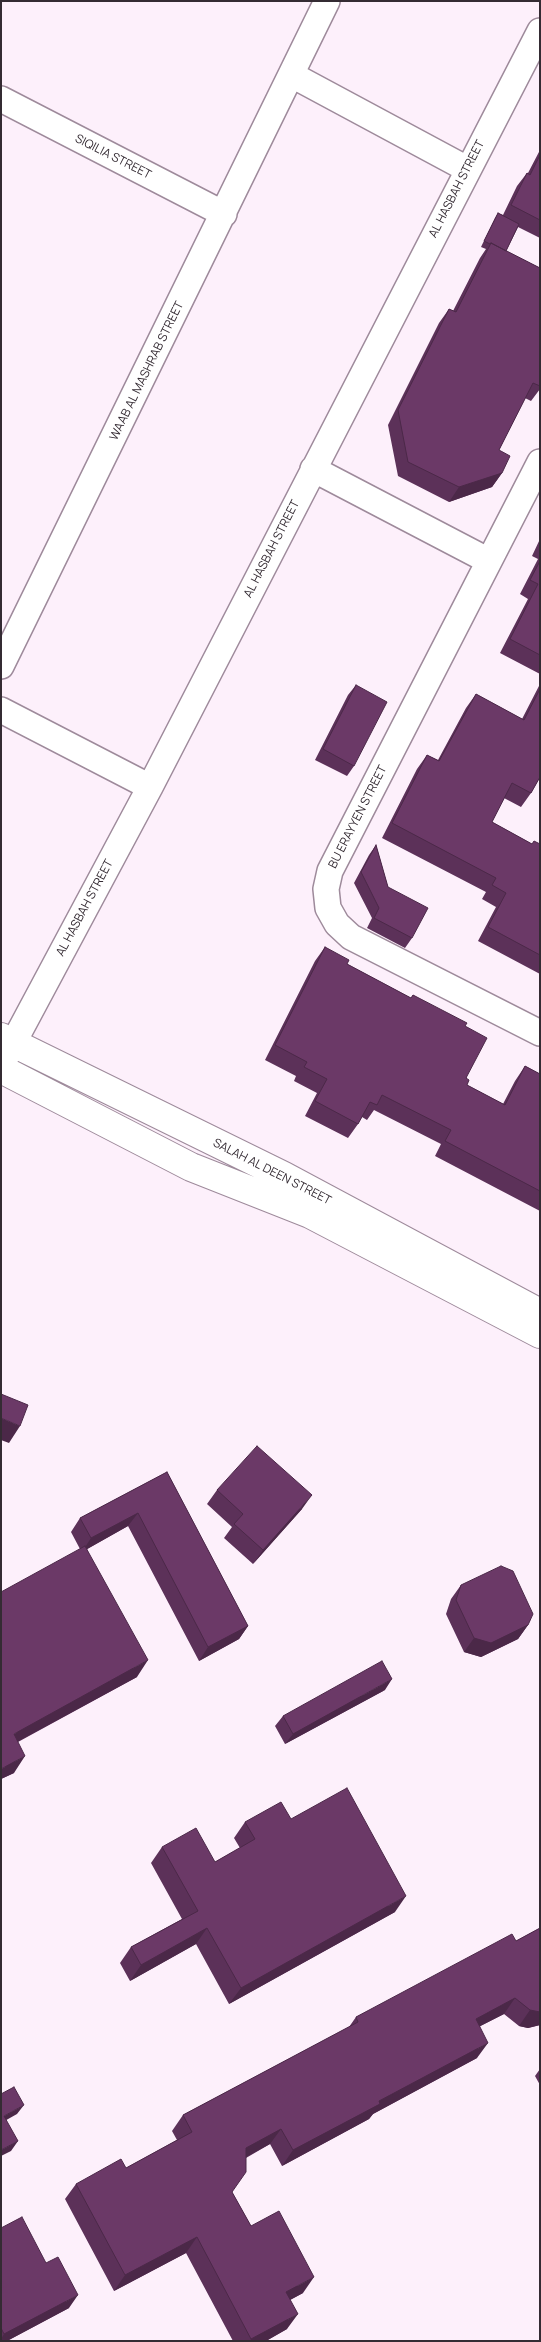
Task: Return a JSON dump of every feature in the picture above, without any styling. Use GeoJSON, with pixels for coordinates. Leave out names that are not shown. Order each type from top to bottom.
{"type":"FeatureCollection","features":[{"type":"Feature","properties":{"kind":"street","name":"WAAB AL MASHRAB STREET"},"geometry":{"type":"LineString","coordinates":[[1,666],[327,1]]}},
{"type":"Feature","properties":{"kind":"street","name":"AL HASBAH STREET"},"geometry":{"type":"LineString","coordinates":[[4,1054],[150,787],[467,169],[540,31]]}},
{"type":"Feature","properties":{"kind":"street"},"geometry":{"type":"LineString","coordinates":[[292,75],[467,169]]}},
{"type":"Feature","properties":{"kind":"street","name":"SIQILIA STREET"},"geometry":{"type":"LineString","coordinates":[[1,99],[224,214]]}},
{"type":"Feature","properties":{"kind":"street","name":"BU ERAYYEN STREET"},"geometry":{"type":"LineString","coordinates":[[540,462],[330,871],[326,889],[328,908],[332,916],[337,924],[351,937],[540,1033]]}},
{"type":"Feature","properties":{"kind":"street"},"geometry":{"type":"LineString","coordinates":[[313,469],[489,561]]}},
{"type":"Feature","properties":{"kind":"street"},"geometry":{"type":"LineString","coordinates":[[1,710],[150,787]]}},
{"type":"Feature","properties":{"kind":"street","name":"SALAH AL DEEN STREET"},"geometry":{"type":"LineString","coordinates":[[4,1054],[284,1176],[540,1314]]}},
{"type":"Feature","properties":{"kind":"street","name":"SALAH AL DEEN STREET"},"geometry":{"type":"LineString","coordinates":[[4,1054],[192,1167],[310,1214],[540,1334]]}},
{"type":"Feature","properties":{"kind":"building"},"geometry":{"type":"Polygon","coordinates":[[[540,155],[540,220],[511,205],[527,173],[530,175],[540,155]]]}},
{"type":"Feature","properties":{"kind":"building"},"geometry":{"type":"Polygon","coordinates":[[[498,213],[519,224],[506,251],[484,241],[498,213]]]}},
{"type":"Feature","properties":{"kind":"building"},"geometry":{"type":"Polygon","coordinates":[[[491,243],[540,268],[540,386],[533,383],[499,450],[510,456],[502,473],[459,487],[408,462],[398,410],[449,309],[456,312],[491,243]]]}},
{"type":"Feature","properties":{"kind":"building"},"geometry":{"type":"Polygon","coordinates":[[[540,561],[540,655],[510,639],[538,584],[530,580],[540,561]]]}},
{"type":"Feature","properties":{"kind":"building"},"geometry":{"type":"Polygon","coordinates":[[[356,685],[387,702],[354,766],[323,749],[356,685]]]}},
{"type":"Feature","properties":{"kind":"building"},"geometry":{"type":"Polygon","coordinates":[[[540,689],[540,777],[531,793],[512,783],[492,822],[532,844],[534,841],[540,844],[540,955],[488,927],[506,893],[492,885],[496,878],[392,823],[427,755],[439,761],[476,694],[524,720],[540,689]]]}},
{"type":"Feature","properties":{"kind":"building"},"geometry":{"type":"Polygon","coordinates":[[[376,845],[388,887],[428,908],[412,938],[374,918],[379,908],[361,872],[376,845]]]}},
{"type":"Feature","properties":{"kind":"building"},"geometry":{"type":"Polygon","coordinates":[[[325,947],[349,960],[347,964],[411,998],[413,995],[467,1023],[465,1026],[487,1038],[466,1078],[469,1080],[467,1085],[505,1105],[525,1066],[540,1074],[540,1191],[445,1141],[451,1130],[382,1095],[377,1105],[370,1102],[358,1124],[315,1101],[327,1079],[304,1067],[307,1062],[275,1045],[325,947]]]}},
{"type":"Feature","properties":{"kind":"building"},"geometry":{"type":"Polygon","coordinates":[[[1,1394],[28,1405],[20,1426],[1,1418],[1,1394]]]}},
{"type":"Feature","properties":{"kind":"building"},"geometry":{"type":"Polygon","coordinates":[[[257,1446],[312,1495],[263,1550],[234,1524],[243,1514],[217,1490],[257,1446]]]}},
{"type":"Feature","properties":{"kind":"building"},"geometry":{"type":"Polygon","coordinates":[[[167,1472],[248,1626],[208,1647],[138,1513],[91,1538],[80,1518],[167,1472]]]}},
{"type":"Feature","properties":{"kind":"building"},"geometry":{"type":"Polygon","coordinates":[[[85,1546],[148,1660],[14,1734],[25,1756],[1,1769],[1,1592],[85,1546]]]}},
{"type":"Feature","properties":{"kind":"building"},"geometry":{"type":"Polygon","coordinates":[[[501,1566],[513,1571],[533,1614],[528,1625],[491,1643],[474,1638],[456,1600],[461,1585],[501,1566]]]}},
{"type":"Feature","properties":{"kind":"building"},"geometry":{"type":"Polygon","coordinates":[[[382,1661],[392,1679],[293,1734],[283,1716],[382,1661]]]}},
{"type":"Feature","properties":{"kind":"building"},"geometry":{"type":"Polygon","coordinates":[[[347,1788],[406,1896],[241,1988],[207,1928],[141,1965],[131,1947],[198,1911],[162,1847],[196,1828],[215,1862],[255,1839],[245,1822],[281,1802],[291,1819],[347,1788]]]}},
{"type":"Feature","properties":{"kind":"building"},"geometry":{"type":"Polygon","coordinates":[[[540,1928],[540,2012],[530,2010],[515,1998],[476,2019],[488,2043],[379,2101],[380,2104],[293,2150],[281,2129],[246,2148],[246,2172],[232,2192],[251,2226],[279,2211],[314,2277],[286,2292],[298,2314],[251,2339],[197,2237],[125,2275],[76,2184],[121,2159],[126,2168],[192,2132],[183,2115],[358,2022],[356,2017],[512,1934],[516,1941],[540,1928]]]}},
{"type":"Feature","properties":{"kind":"building"},"geometry":{"type":"Polygon","coordinates":[[[14,2087],[24,2105],[4,2116],[18,2141],[1,2150],[1,2094],[14,2087]]]}},
{"type":"Feature","properties":{"kind":"building"},"geometry":{"type":"Polygon","coordinates":[[[22,2217],[46,2263],[58,2257],[78,2295],[4,2334],[1,2328],[1,2228],[22,2217]]]}}]}
